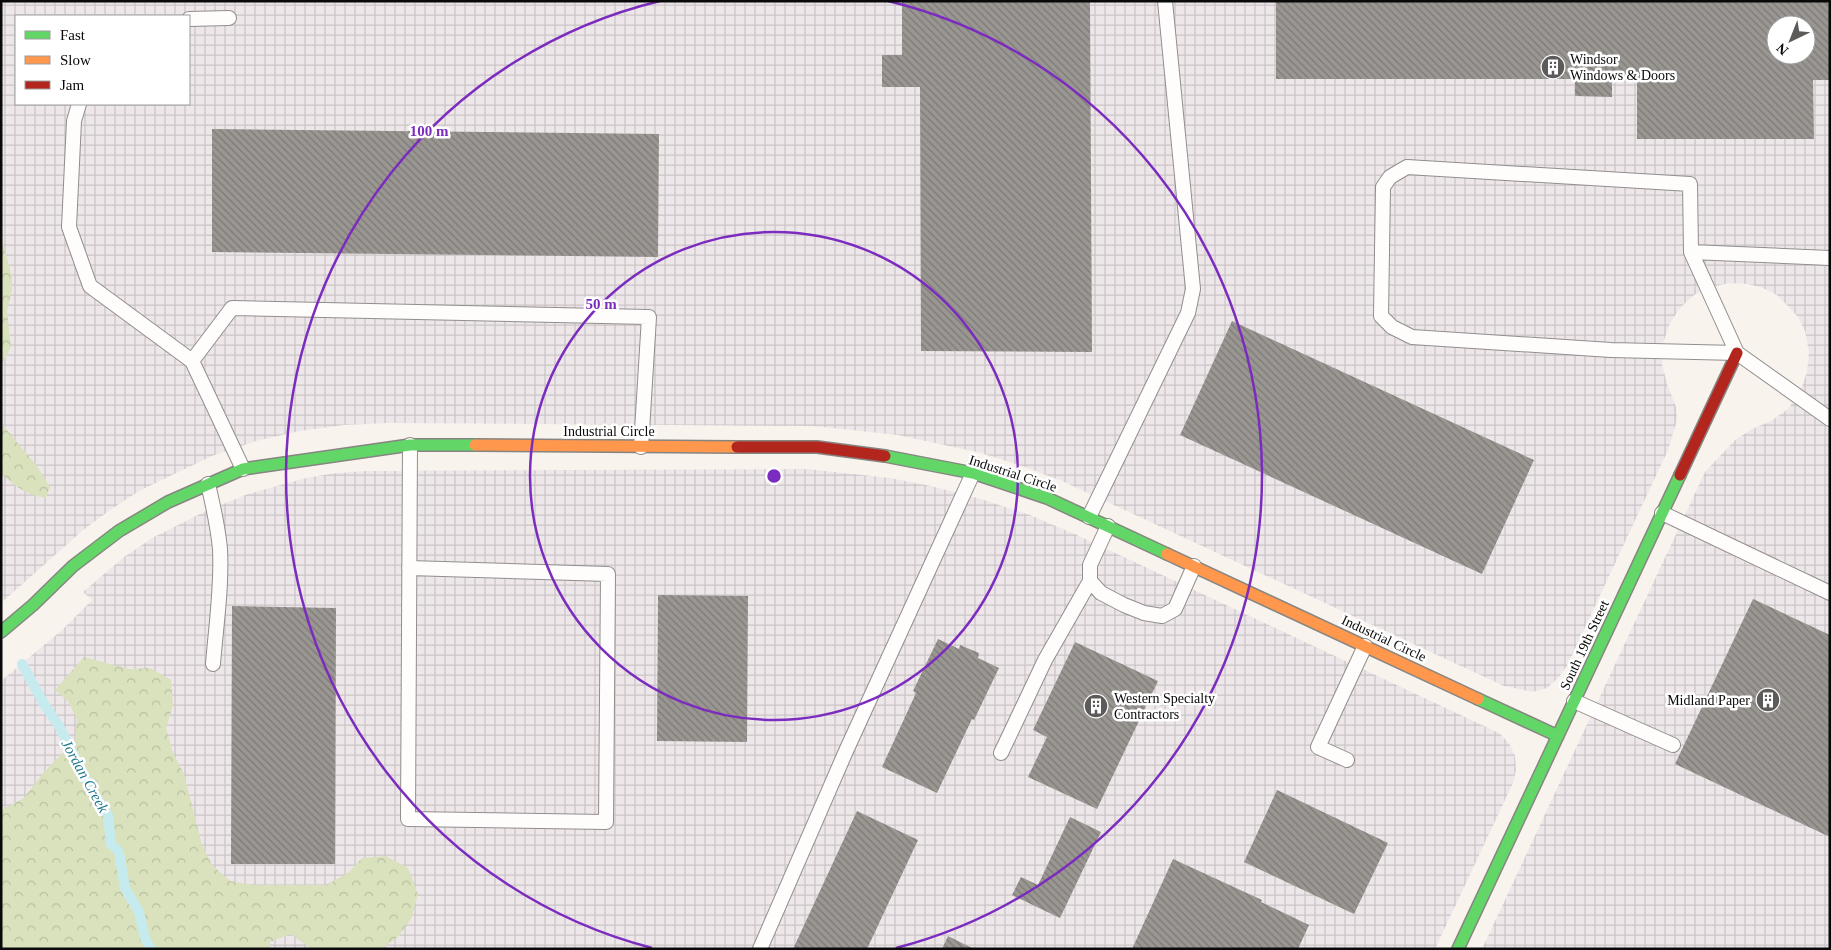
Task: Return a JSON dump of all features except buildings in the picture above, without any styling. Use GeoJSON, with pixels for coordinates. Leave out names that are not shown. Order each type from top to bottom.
{"type":"FeatureCollection","features":[{"type":"Feature","properties":{"kind":"street","name":"South 19th Street"},"geometry":{"type":"LineString","coordinates":[[1458,949],[1737,354]]}},
{"type":"Feature","properties":{"kind":"street","name":"Industrial Circle"},"geometry":{"type":"LineString","coordinates":[[1,632],[33,606],[74,566],[119,531],[168,502],[243,470],[410,445],[817,447],[896,457],[973,474],[1047,498],[1558,736]]}},
{"type":"Feature","properties":{"kind":"lane"},"geometry":{"type":"LineString","coordinates":[[1089,517],[1188,314],[1193,288],[1165,1]]}},
{"type":"Feature","properties":{"kind":"lane"},"geometry":{"type":"LineString","coordinates":[[190,20],[229,18]]}},
{"type":"Feature","properties":{"kind":"lane"},"geometry":{"type":"LineString","coordinates":[[79,105],[74,121],[69,227],[90,286],[192,361],[243,470]]}},
{"type":"Feature","properties":{"kind":"lane"},"geometry":{"type":"LineString","coordinates":[[1737,354],[1611,350],[1412,336],[1392,327],[1381,316],[1383,187],[1390,177],[1407,167],[1690,184],[1691,252],[1737,354],[1830,419]]}},
{"type":"Feature","properties":{"kind":"lane"},"geometry":{"type":"LineString","coordinates":[[1691,252],[1830,258]]}},
{"type":"Feature","properties":{"kind":"lane"},"geometry":{"type":"LineString","coordinates":[[192,361],[232,308],[649,317],[642,446]]}},
{"type":"Feature","properties":{"kind":"lane"},"geometry":{"type":"LineString","coordinates":[[409,568],[608,574],[606,822],[408,820],[409,568],[410,445]]}},
{"type":"Feature","properties":{"kind":"lane"},"geometry":{"type":"LineString","coordinates":[[760,949],[846,751],[973,474]]}},
{"type":"Feature","properties":{"kind":"lane"},"geometry":{"type":"LineString","coordinates":[[208,484],[216,518],[220,549],[219,602],[213,664]]}},
{"type":"Feature","properties":{"kind":"lane"},"geometry":{"type":"LineString","coordinates":[[1662,513],[1830,593]]}},
{"type":"Feature","properties":{"kind":"lane"},"geometry":{"type":"LineString","coordinates":[[1001,754],[1045,660],[1090,581],[1090,565],[1108,526]]}},
{"type":"Feature","properties":{"kind":"lane"},"geometry":{"type":"LineString","coordinates":[[1090,581],[1101,593],[1124,605],[1144,613],[1162,616],[1175,609],[1194,566]]}},
{"type":"Feature","properties":{"kind":"lane"},"geometry":{"type":"LineString","coordinates":[[1347,760],[1318,747],[1365,646]]}},
{"type":"Feature","properties":{"kind":"lane"},"geometry":{"type":"LineString","coordinates":[[1574,701],[1673,745]]}},
{"type":"Feature","properties":{"kind":"shaded area"},"geometry":{"type":"Polygon","coordinates":[[[1,1],[1830,1],[1830,949],[1482,949],[1705,472],[1735,440],[1752,429],[1771,421],[1788,409],[1800,392],[1807,372],[1809,352],[1805,331],[1798,317],[1777,295],[1763,288],[1748,284],[1729,283],[1711,287],[1694,295],[1680,308],[1670,323],[1663,343],[1662,364],[1676,407],[1677,420],[1668,450],[1567,666],[1547,688],[1533,692],[1504,686],[1062,481],[981,453],[898,435],[813,426],[388,423],[344,425],[300,431],[256,441],[212,456],[139,491],[82,531],[1,603],[1,1]]]}},
{"type":"Feature","properties":{"kind":"shaded area"},"geometry":{"type":"Polygon","coordinates":[[[807,469],[890,478],[931,486],[981,499],[1030,515],[1077,535],[1499,733],[1509,743],[1515,756],[1516,770],[1513,783],[1435,949],[1,949],[1,681],[62,630],[92,600],[83,592],[124,557],[154,537],[208,510],[248,494],[306,478],[336,473],[367,471],[807,469]]]}},
{"type":"Feature","properties":{"kind":"green space"},"geometry":{"type":"Polygon","coordinates":[[[1,235],[12,277],[12,290],[7,311],[11,347],[1,366],[1,235]]]}},
{"type":"Feature","properties":{"kind":"green space"},"geometry":{"type":"Polygon","coordinates":[[[1,423],[37,466],[50,487],[46,498],[33,495],[21,489],[1,473],[1,423]]]}},
{"type":"Feature","properties":{"kind":"green space"},"geometry":{"type":"Polygon","coordinates":[[[84,657],[129,669],[150,668],[171,680],[173,705],[166,728],[173,753],[184,774],[202,845],[212,865],[230,881],[256,885],[326,885],[348,873],[362,858],[386,856],[408,868],[418,894],[411,919],[398,937],[382,949],[311,949],[291,934],[270,942],[270,949],[1,949],[1,810],[24,798],[44,772],[75,740],[77,719],[67,700],[55,690],[84,657]]]}},
{"type":"Feature","properties":{"kind":"waterway","name":"Jordan Creek"},"geometry":{"type":"LineString","coordinates":[[22,664],[44,704],[59,726],[91,789],[108,815],[111,844],[119,852],[125,888],[139,912],[145,938],[151,949]]}},
{"type":"Feature","properties":{"kind":"traffic: fast"},"geometry":{"type":"LineString","coordinates":[[1,632],[33,605],[73,566],[119,531],[168,502],[243,469],[410,445],[475,445]]}},
{"type":"Feature","properties":{"kind":"traffic: fast"},"geometry":{"type":"LineString","coordinates":[[885,456],[973,473],[1047,498],[1167,554]]}},
{"type":"Feature","properties":{"kind":"traffic: fast"},"geometry":{"type":"LineString","coordinates":[[1458,949],[1680,475]]}},
{"type":"Feature","properties":{"kind":"traffic: fast"},"geometry":{"type":"LineString","coordinates":[[1478,699],[1558,736]]}},
{"type":"Feature","properties":{"kind":"traffic: slow"},"geometry":{"type":"LineString","coordinates":[[475,445],[737,447]]}},
{"type":"Feature","properties":{"kind":"traffic: slow"},"geometry":{"type":"LineString","coordinates":[[1167,554],[1478,699]]}},
{"type":"Feature","properties":{"kind":"traffic: jam"},"geometry":{"type":"LineString","coordinates":[[1680,475],[1737,353]]}},
{"type":"Feature","properties":{"kind":"traffic: jam"},"geometry":{"type":"LineString","coordinates":[[737,447],[817,447],[885,456]]}},
{"type":"Feature","properties":{"kind":"place","name":"Windsor Windows & Doors"},"geometry":{"type":"Point","coordinates":[1553,67]}},
{"type":"Feature","properties":{"kind":"place","name":"Midland Paper"},"geometry":{"type":"Point","coordinates":[1768,700]}},
{"type":"Feature","properties":{"kind":"place","name":"Western Specialty Contractors"},"geometry":{"type":"Point","coordinates":[1096,706]}}]}
